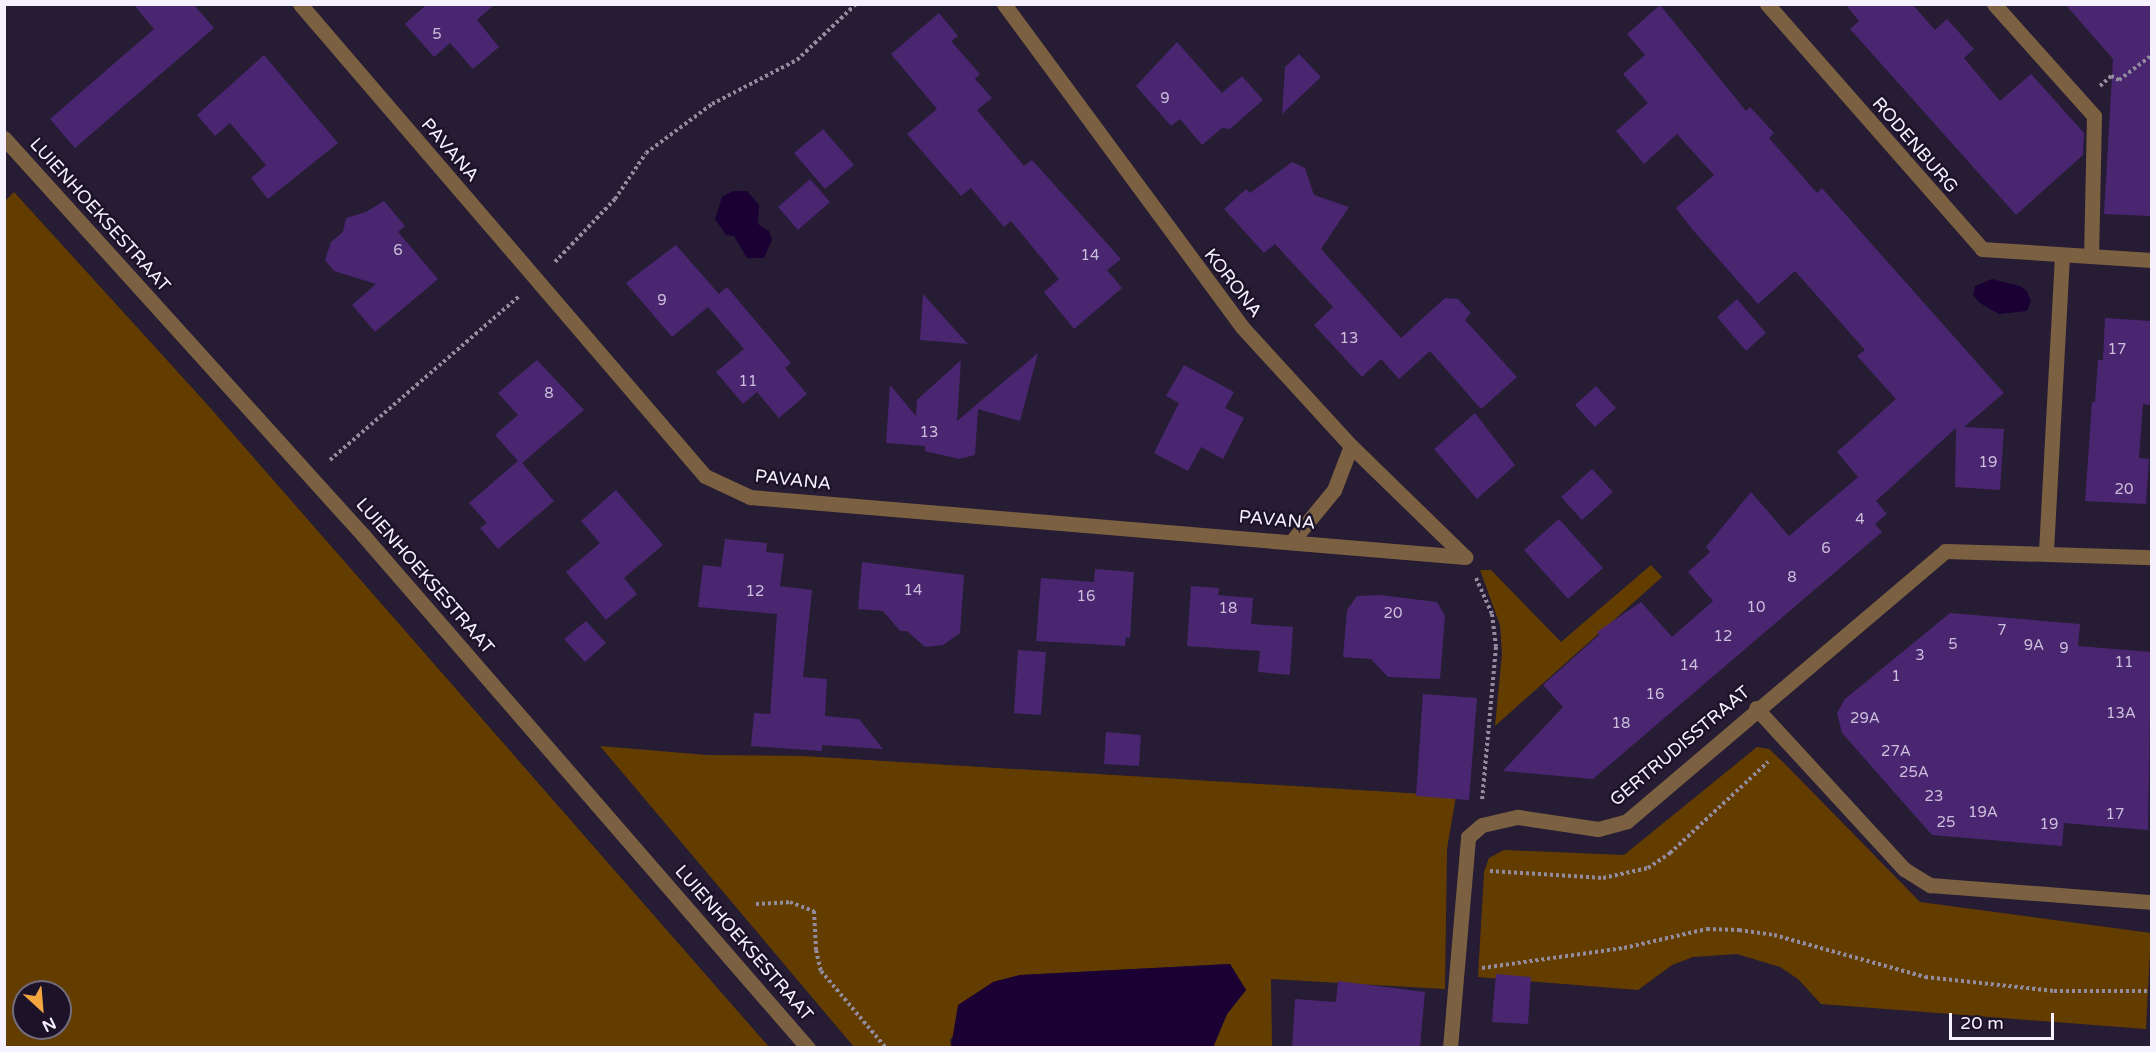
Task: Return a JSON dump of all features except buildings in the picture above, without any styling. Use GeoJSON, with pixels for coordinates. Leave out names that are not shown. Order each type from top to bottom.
{"type":"FeatureCollection","features":[{"type":"Feature","properties":{"kind":"street","name":"PAVANA"},"geometry":{"type":"LineString","coordinates":[[300,4],[705,476],[750,497],[1465,557]]}},
{"type":"Feature","properties":{"kind":"street","name":"KORONA"},"geometry":{"type":"LineString","coordinates":[[1004,4],[1242,327],[1351,446],[1465,557]]}},
{"type":"Feature","properties":{"kind":"street","name":"RODENBURG"},"geometry":{"type":"LineString","coordinates":[[1767,4],[1982,249],[2151,260]]}},
{"type":"Feature","properties":{"kind":"street"},"geometry":{"type":"LineString","coordinates":[[1994,4],[2094,116],[2091,256]]}},
{"type":"Feature","properties":{"kind":"street","name":"LUIENHOEKSESTRAAT"},"geometry":{"type":"LineString","coordinates":[[4,138],[363,535],[808,1047]]}},
{"type":"Feature","properties":{"kind":"street"},"geometry":{"type":"LineString","coordinates":[[2046,551],[2062,255]]}},
{"type":"Feature","properties":{"kind":"street"},"geometry":{"type":"LineString","coordinates":[[1292,541],[1334,489],[1351,446]]}},
{"type":"Feature","properties":{"kind":"street","name":"GERTRUDISSTRAAT"},"geometry":{"type":"LineString","coordinates":[[1482,825],[1518,818],[1598,829],[1627,821],[1756,708],[1945,551],[2046,551],[2151,557]]}},
{"type":"Feature","properties":{"kind":"street"},"geometry":{"type":"LineString","coordinates":[[1756,708],[1904,869],[1930,885],[2151,902]]}},
{"type":"Feature","properties":{"kind":"street"},"geometry":{"type":"LineString","coordinates":[[1450,1047],[1468,837],[1482,825]]}},
{"type":"Feature","properties":{"kind":"path"},"geometry":{"type":"LineString","coordinates":[[326,464],[537,281],[615,199],[646,153],[712,104],[796,60],[856,4]]}},
{"type":"Feature","properties":{"kind":"path"},"geometry":{"type":"LineString","coordinates":[[2081,102],[2111,76],[2119,80],[2151,55]]}},
{"type":"Feature","properties":{"kind":"path"},"geometry":{"type":"LineString","coordinates":[[1465,557],[1492,614],[1496,647],[1482,784],[1482,825]]}},
{"type":"Feature","properties":{"kind":"path"},"geometry":{"type":"LineString","coordinates":[[756,904],[790,902],[814,911],[816,950],[821,971],[886,1047]]}},
{"type":"Feature","properties":{"kind":"path"},"geometry":{"type":"LineString","coordinates":[[1457,966],[1485,968],[1624,948],[1707,929],[1739,930],[1774,935],[1925,977],[2054,991],[2151,991]]}},
{"type":"Feature","properties":{"kind":"shaded area"},"geometry":{"type":"Polygon","coordinates":[[[733,191],[747,191],[759,205],[758,224],[769,231],[772,240],[764,258],[747,258],[734,236],[726,235],[715,219],[722,197],[733,191]]]}},
{"type":"Feature","properties":{"kind":"shaded area"},"geometry":{"type":"Polygon","coordinates":[[[14,192],[205,402],[769,1047],[5,1047],[4,202],[14,192]]]}},
{"type":"Feature","properties":{"kind":"shaded area"},"geometry":{"type":"Polygon","coordinates":[[[1992,279],[2020,286],[2027,291],[2031,301],[2027,311],[1999,314],[1980,303],[1973,295],[1975,286],[1992,279]]]}},
{"type":"Feature","properties":{"kind":"shaded area"},"geometry":{"type":"Polygon","coordinates":[[[1651,565],[1662,577],[1495,726],[1502,654],[1500,625],[1480,570],[1491,570],[1561,642],[1651,565]]]}},
{"type":"Feature","properties":{"kind":"shaded area"},"geometry":{"type":"Polygon","coordinates":[[[600,746],[707,755],[802,756],[1456,796],[1447,849],[1445,989],[1271,979],[1272,1047],[1213,1048],[1227,1014],[1246,990],[1230,964],[1020,975],[993,982],[950,1040],[951,1047],[854,1047],[600,746]]]}},
{"type":"Feature","properties":{"kind":"shaded area"},"geometry":{"type":"Polygon","coordinates":[[[1757,747],[1769,749],[1784,763],[1920,902],[2151,933],[2146,1029],[1821,1004],[1798,979],[1780,967],[1737,954],[1693,957],[1672,965],[1638,990],[1478,977],[1484,872],[1489,858],[1504,850],[1624,855],[1757,747]]]}},
{"type":"Feature","properties":{"kind":"shaded area"},"geometry":{"type":"Polygon","coordinates":[[[1230,964],[1246,990],[1227,1014],[1213,1047],[951,1047],[958,1005],[993,982],[1020,975],[1230,964]]]}}]}
